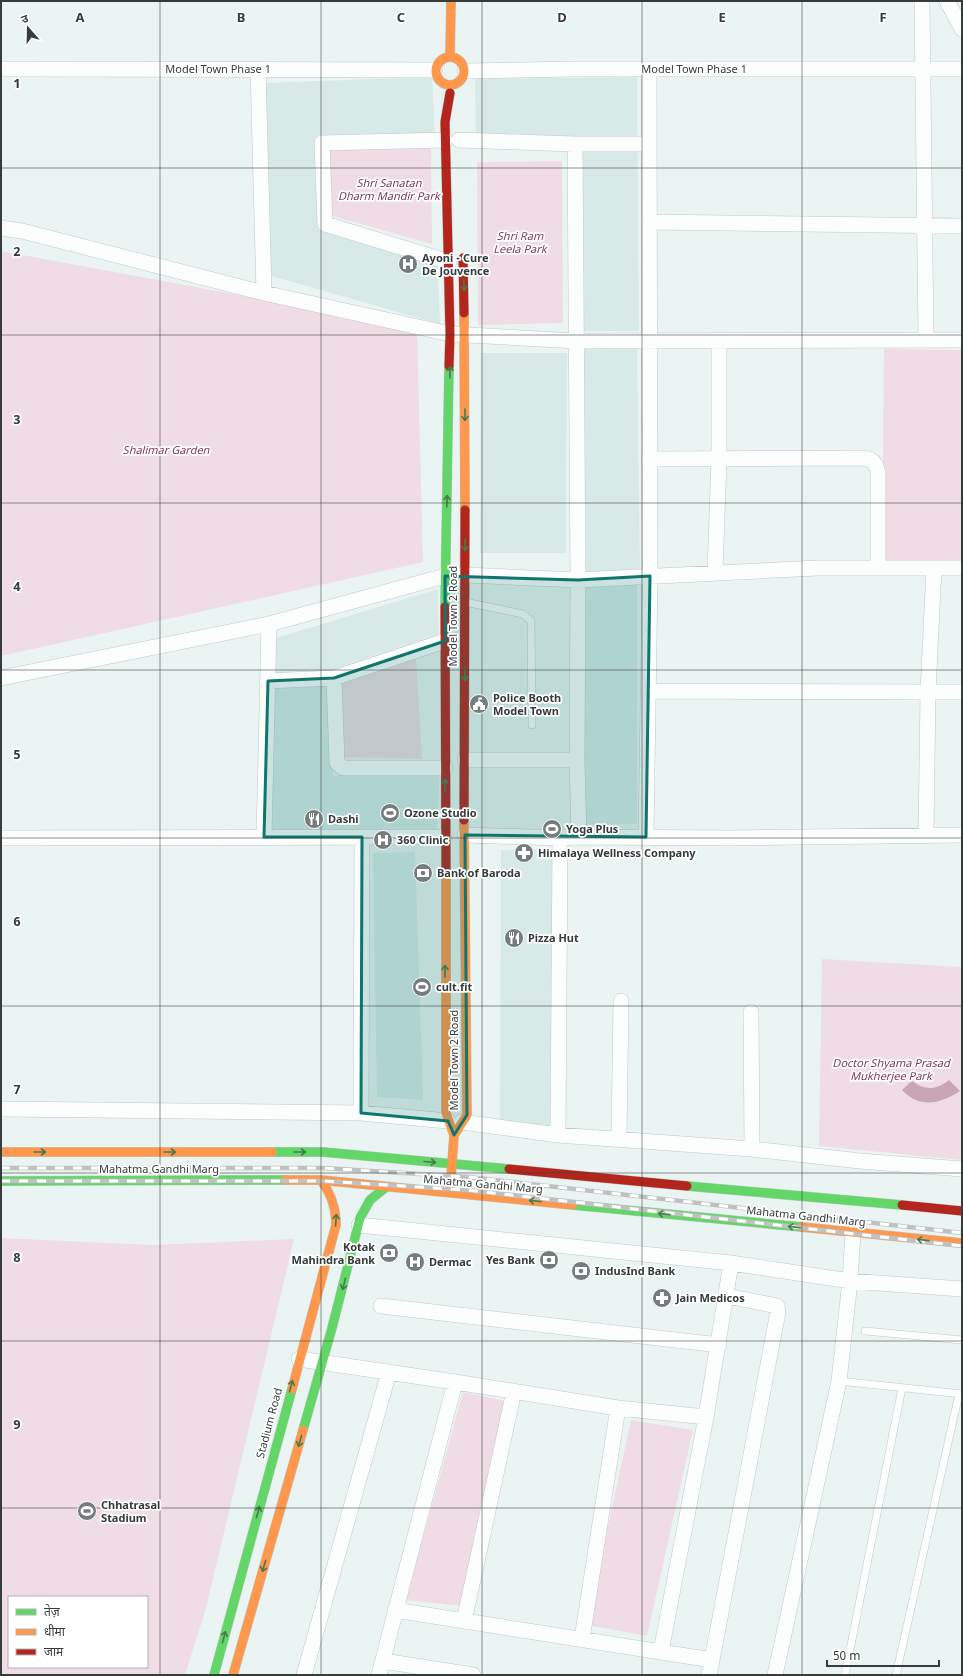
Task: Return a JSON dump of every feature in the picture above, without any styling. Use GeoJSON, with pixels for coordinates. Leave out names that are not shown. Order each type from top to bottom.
{"type":"FeatureCollection","features":[{"type":"Feature","properties":{"kind":"street"},"geometry":{"type":"LineString","coordinates":[[450,56],[451,1]]}},
{"type":"Feature","properties":{"kind":"street"},"geometry":{"type":"LineString","coordinates":[[922,1],[926,340]]}},
{"type":"Feature","properties":{"kind":"street"},"geometry":{"type":"LineString","coordinates":[[947,1],[962,29]]}},
{"type":"Feature","properties":{"kind":"street"},"geometry":{"type":"LineString","coordinates":[[450,90],[463,78],[465,71],[463,64],[456,58],[450,56],[443,59],[435,70],[437,77],[450,90],[456,116]]}},
{"type":"Feature","properties":{"kind":"street","name":"Model Town Phase 1"},"geometry":{"type":"LineString","coordinates":[[1,69],[435,70]]}},
{"type":"Feature","properties":{"kind":"street"},"geometry":{"type":"LineString","coordinates":[[258,69],[264,293]]}},
{"type":"Feature","properties":{"kind":"street"},"geometry":{"type":"LineString","coordinates":[[646,837],[650,576],[649,69]]}},
{"type":"Feature","properties":{"kind":"street","name":"Model Town Phase 1"},"geometry":{"type":"LineString","coordinates":[[465,71],[649,69],[962,69]]}},
{"type":"Feature","properties":{"kind":"street","name":"Model Town 2 Road"},"geometry":{"type":"LineString","coordinates":[[450,90],[447,106],[456,139],[449,262],[458,335],[465,575],[467,1115],[455,1121]]}},
{"type":"Feature","properties":{"kind":"street"},"geometry":{"type":"LineString","coordinates":[[449,262],[325,224],[322,143],[456,139],[575,144],[649,144]]}},
{"type":"Feature","properties":{"kind":"street"},"geometry":{"type":"LineString","coordinates":[[575,144],[578,580],[577,760],[579,837]]}},
{"type":"Feature","properties":{"kind":"street"},"geometry":{"type":"LineString","coordinates":[[649,222],[962,226]]}},
{"type":"Feature","properties":{"kind":"street"},"geometry":{"type":"LineString","coordinates":[[1,228],[22,231],[264,293],[458,335],[576,341],[962,340]]}},
{"type":"Feature","properties":{"kind":"street","name":"Model Town 2 Road"},"geometry":{"type":"LineString","coordinates":[[455,1121],[446,1113],[444,837],[445,576],[463,248]]}},
{"type":"Feature","properties":{"kind":"street"},"geometry":{"type":"LineString","coordinates":[[715,573],[719,458],[719,340]]}},
{"type":"Feature","properties":{"kind":"street"},"geometry":{"type":"LineString","coordinates":[[650,459],[871,459],[876,464],[878,473],[878,568]]}},
{"type":"Feature","properties":{"kind":"street"},"geometry":{"type":"LineString","coordinates":[[1,678],[269,624],[445,576],[465,575],[578,580],[817,568],[962,568]]}},
{"type":"Feature","properties":{"kind":"street"},"geometry":{"type":"LineString","coordinates":[[926,835],[928,692],[934,568]]}},
{"type":"Feature","properties":{"kind":"street"},"geometry":{"type":"LineString","coordinates":[[264,837],[269,624]]}},
{"type":"Feature","properties":{"kind":"street"},"geometry":{"type":"LineString","coordinates":[[268,680],[334,678],[445,641]]}},
{"type":"Feature","properties":{"kind":"street"},"geometry":{"type":"LineString","coordinates":[[334,678],[337,763],[343,768],[445,768]]}},
{"type":"Feature","properties":{"kind":"street"},"geometry":{"type":"LineString","coordinates":[[648,690],[962,692]]}},
{"type":"Feature","properties":{"kind":"street"},"geometry":{"type":"LineString","coordinates":[[465,760],[577,760]]}},
{"type":"Feature","properties":{"kind":"street"},"geometry":{"type":"LineString","coordinates":[[465,835],[560,838],[962,835]]}},
{"type":"Feature","properties":{"kind":"street"},"geometry":{"type":"LineString","coordinates":[[361,1113],[362,837]]}},
{"type":"Feature","properties":{"kind":"street"},"geometry":{"type":"LineString","coordinates":[[1,838],[444,837]]}},
{"type":"Feature","properties":{"kind":"street"},"geometry":{"type":"LineString","coordinates":[[558,1135],[560,838]]}},
{"type":"Feature","properties":{"kind":"street"},"geometry":{"type":"LineString","coordinates":[[619,1139],[621,1001]]}},
{"type":"Feature","properties":{"kind":"street"},"geometry":{"type":"LineString","coordinates":[[751,1012],[752,1149]]}},
{"type":"Feature","properties":{"kind":"street"},"geometry":{"type":"LineString","coordinates":[[1,1109],[361,1113],[455,1121],[558,1135],[752,1149],[860,1161],[962,1169]]}},
{"type":"Feature","properties":{"kind":"street","name":"Model Town 2 Road"},"geometry":{"type":"LineString","coordinates":[[451,1164],[455,1121]]}},
{"type":"Feature","properties":{"kind":"street","name":"Mahatma Gandhi Marg"},"geometry":{"type":"LineString","coordinates":[[1,1152],[324,1152],[962,1211]]}},
{"type":"Feature","properties":{"kind":"street"},"geometry":{"type":"LineString","coordinates":[[450,1192],[451,1164]]}},
{"type":"Feature","properties":{"kind":"street","name":"Mahatma Gandhi Marg"},"geometry":{"type":"LineString","coordinates":[[1,1181],[321,1180],[962,1243]]}},
{"type":"Feature","properties":{"kind":"street","name":"Stadium Road"},"geometry":{"type":"LineString","coordinates":[[214,1675],[336,1225],[336,1213],[332,1195],[321,1180]]}},
{"type":"Feature","properties":{"kind":"street"},"geometry":{"type":"LineString","coordinates":[[233,1675],[322,1363],[362,1214],[370,1200],[386,1187]]}},
{"type":"Feature","properties":{"kind":"street"},"geometry":{"type":"LineString","coordinates":[[359,1225],[731,1262],[850,1281],[962,1289]]}},
{"type":"Feature","properties":{"kind":"street"},"geometry":{"type":"LineString","coordinates":[[774,1675],[839,1381],[850,1281],[853,1233]]}},
{"type":"Feature","properties":{"kind":"street"},"geometry":{"type":"LineString","coordinates":[[661,1651],[706,1417],[727,1296],[731,1262]]}},
{"type":"Feature","properties":{"kind":"street"},"geometry":{"type":"LineString","coordinates":[[709,1675],[778,1312],[777,1306],[770,1303],[727,1296]]}},
{"type":"Feature","properties":{"kind":"street"},"geometry":{"type":"LineString","coordinates":[[381,1306],[718,1345]]}},
{"type":"Feature","properties":{"kind":"street"},"geometry":{"type":"LineString","coordinates":[[299,1359],[618,1408],[706,1417]]}},
{"type":"Feature","properties":{"kind":"street"},"geometry":{"type":"LineString","coordinates":[[304,1675],[389,1372]]}},
{"type":"Feature","properties":{"kind":"street"},"geometry":{"type":"LineString","coordinates":[[455,1382],[381,1668],[473,1675]]}},
{"type":"Feature","properties":{"kind":"street"},"geometry":{"type":"LineString","coordinates":[[464,1621],[514,1391]]}},
{"type":"Feature","properties":{"kind":"street"},"geometry":{"type":"LineString","coordinates":[[582,1639],[618,1408]]}},
{"type":"Feature","properties":{"kind":"street"},"geometry":{"type":"LineString","coordinates":[[395,1610],[712,1660]]}},
{"type":"Feature","properties":{"kind":"lane"},"geometry":{"type":"LineString","coordinates":[[465,602],[523,614],[531,621],[532,725]]}},
{"type":"Feature","properties":{"kind":"lane"},"geometry":{"type":"LineString","coordinates":[[865,1331],[962,1340]]}},
{"type":"Feature","properties":{"kind":"lane"},"geometry":{"type":"LineString","coordinates":[[839,1381],[960,1394],[896,1675]]}},
{"type":"Feature","properties":{"kind":"lane"},"geometry":{"type":"LineString","coordinates":[[845,1675],[902,1388]]}},
{"type":"Feature","properties":{"kind":"highlighted area"},"geometry":{"type":"Polygon","coordinates":[[[445,576],[578,580],[650,576],[646,837],[465,835],[467,1115],[454,1135],[448,1121],[361,1113],[362,837],[264,837],[268,681],[334,678],[445,641],[445,576]]]}},
{"type":"Feature","properties":{"kind":"shaded area"},"geometry":{"type":"Polygon","coordinates":[[[432,77],[435,144],[323,145],[324,228],[437,250],[440,324],[268,275],[263,83],[432,77]]]}},
{"type":"Feature","properties":{"kind":"shaded area"},"geometry":{"type":"Polygon","coordinates":[[[637,77],[639,331],[573,331],[571,141],[476,142],[475,79],[637,77]]]}},
{"type":"Feature","properties":{"kind":"shaded area"},"geometry":{"type":"Polygon","coordinates":[[[637,345],[640,570],[586,572],[583,346],[637,345]]]}},
{"type":"Feature","properties":{"kind":"shaded area"},"geometry":{"type":"Polygon","coordinates":[[[481,353],[567,353],[566,553],[480,553],[481,353]]]}},
{"type":"Feature","properties":{"kind":"shaded area"},"geometry":{"type":"Polygon","coordinates":[[[637,580],[637,824],[583,825],[583,581],[637,580]]]}},
{"type":"Feature","properties":{"kind":"shaded area"},"geometry":{"type":"Polygon","coordinates":[[[438,589],[439,641],[331,678],[333,776],[440,770],[437,829],[268,831],[276,638],[438,589]]]}},
{"type":"Feature","properties":{"kind":"shaded area"},"geometry":{"type":"Polygon","coordinates":[[[556,849],[554,1129],[500,1123],[501,850],[556,849]]]}},
{"type":"Feature","properties":{"kind":"shaded area"},"geometry":{"type":"Polygon","coordinates":[[[415,852],[423,1100],[377,1097],[373,853],[415,852]]]}},
{"type":"Feature","properties":{"kind":"shaded area"},"geometry":{"type":"Polygon","coordinates":[[[949,1080],[960,1091],[938,1101],[923,1102],[916,1100],[902,1090],[912,1081],[926,1088],[930,1088],[940,1086],[949,1080]]]}},
{"type":"Feature","properties":{"kind":"green space","name":"Shri Sanatan Dharm Mandir Park"},"geometry":{"type":"Polygon","coordinates":[[[431,147],[432,244],[329,215],[323,148],[431,147]]]}},
{"type":"Feature","properties":{"kind":"green space","name":"Shri Ram Leela Park"},"geometry":{"type":"Polygon","coordinates":[[[562,161],[563,323],[478,325],[477,162],[562,161]]]}},
{"type":"Feature","properties":{"kind":"green space","name":"Shalimar Garden"},"geometry":{"type":"Polygon","coordinates":[[[1,251],[417,328],[423,562],[1,656],[1,251]]]}},
{"type":"Feature","properties":{"kind":"green space"},"geometry":{"type":"Polygon","coordinates":[[[884,349],[962,350],[962,562],[882,561],[884,349]]]}},
{"type":"Feature","properties":{"kind":"green space"},"geometry":{"type":"Polygon","coordinates":[[[416,657],[422,759],[343,757],[340,680],[416,657]]]}},
{"type":"Feature","properties":{"kind":"green space","name":"Doctor Shyama Prasad Mukherjee Park"},"geometry":{"type":"Polygon","coordinates":[[[822,959],[962,967],[962,1160],[819,1146],[822,959]]]}},
{"type":"Feature","properties":{"kind":"green space"},"geometry":{"type":"Polygon","coordinates":[[[1,1238],[153,1245],[294,1239],[206,1608],[185,1675],[1,1675],[1,1238]]]}},
{"type":"Feature","properties":{"kind":"green space"},"geometry":{"type":"Polygon","coordinates":[[[463,1392],[515,1403],[472,1607],[406,1600],[463,1392]]]}},
{"type":"Feature","properties":{"kind":"green space"},"geometry":{"type":"Polygon","coordinates":[[[631,1420],[693,1430],[647,1636],[587,1625],[631,1420]]]}},
{"type":"Feature","properties":{"kind":"railway"},"geometry":{"type":"LineString","coordinates":[[1,1168],[323,1168],[469,1177],[962,1233]]}},
{"type":"Feature","properties":{"kind":"railway"},"geometry":{"type":"LineString","coordinates":[[1,1181],[323,1181],[467,1190],[962,1246]]}},
{"type":"Feature","properties":{"kind":"traffic: fast"},"geometry":{"type":"LineString","coordinates":[[445,607],[449,366]]}},
{"type":"Feature","properties":{"kind":"traffic: fast"},"geometry":{"type":"LineString","coordinates":[[272,1152],[323,1152],[509,1169]]}},
{"type":"Feature","properties":{"kind":"traffic: fast"},"geometry":{"type":"LineString","coordinates":[[1,1181],[285,1180]]}},
{"type":"Feature","properties":{"kind":"traffic: fast"},"geometry":{"type":"LineString","coordinates":[[687,1186],[902,1205]]}},
{"type":"Feature","properties":{"kind":"traffic: fast"},"geometry":{"type":"LineString","coordinates":[[303,1430],[332,1328],[360,1218],[370,1200],[386,1187]]}},
{"type":"Feature","properties":{"kind":"traffic: fast"},"geometry":{"type":"LineString","coordinates":[[573,1205],[802,1227]]}},
{"type":"Feature","properties":{"kind":"traffic: fast"},"geometry":{"type":"LineString","coordinates":[[214,1675],[292,1389]]}},
{"type":"Feature","properties":{"kind":"traffic: slow"},"geometry":{"type":"LineString","coordinates":[[450,56],[451,1]]}},
{"type":"Feature","properties":{"kind":"traffic: slow"},"geometry":{"type":"LineString","coordinates":[[450,57],[460,61],[464,71],[460,81],[450,85],[440,81],[436,71],[440,61],[450,57]]}},
{"type":"Feature","properties":{"kind":"traffic: slow"},"geometry":{"type":"LineString","coordinates":[[464,313],[465,510]]}},
{"type":"Feature","properties":{"kind":"traffic: slow"},"geometry":{"type":"LineString","coordinates":[[454,1135],[467,1115],[464,820]]}},
{"type":"Feature","properties":{"kind":"traffic: slow"},"geometry":{"type":"LineString","coordinates":[[446,870],[446,1113],[454,1135],[450,1192]]}},
{"type":"Feature","properties":{"kind":"traffic: slow"},"geometry":{"type":"LineString","coordinates":[[1,1152],[272,1152]]}},
{"type":"Feature","properties":{"kind":"traffic: slow"},"geometry":{"type":"LineString","coordinates":[[285,1180],[321,1180],[573,1205]]}},
{"type":"Feature","properties":{"kind":"traffic: slow"},"geometry":{"type":"LineString","coordinates":[[292,1389],[336,1225],[332,1201],[328,1190],[321,1180]]}},
{"type":"Feature","properties":{"kind":"traffic: slow"},"geometry":{"type":"LineString","coordinates":[[802,1227],[962,1243]]}},
{"type":"Feature","properties":{"kind":"traffic: slow"},"geometry":{"type":"LineString","coordinates":[[233,1675],[303,1430]]}},
{"type":"Feature","properties":{"kind":"traffic: jam"},"geometry":{"type":"LineString","coordinates":[[449,366],[450,334],[445,122],[450,93]]}},
{"type":"Feature","properties":{"kind":"traffic: jam"},"geometry":{"type":"LineString","coordinates":[[463,258],[464,313]]}},
{"type":"Feature","properties":{"kind":"traffic: jam"},"geometry":{"type":"LineString","coordinates":[[464,820],[465,510]]}},
{"type":"Feature","properties":{"kind":"traffic: jam"},"geometry":{"type":"LineString","coordinates":[[445,607],[446,870]]}},
{"type":"Feature","properties":{"kind":"traffic: jam"},"geometry":{"type":"LineString","coordinates":[[509,1169],[687,1186]]}},
{"type":"Feature","properties":{"kind":"traffic: jam"},"geometry":{"type":"LineString","coordinates":[[902,1205],[962,1211]]}},
{"type":"Feature","properties":{"kind":"place","name":"Ayoni - Cure De Jouvence"},"geometry":{"type":"Point","coordinates":[408,264]}},
{"type":"Feature","properties":{"kind":"place","name":"Police Booth Model Town"},"geometry":{"type":"Point","coordinates":[479,704]}},
{"type":"Feature","properties":{"kind":"place","name":"Ozone Studio"},"geometry":{"type":"Point","coordinates":[390,813]}},
{"type":"Feature","properties":{"kind":"place","name":"Dashi"},"geometry":{"type":"Point","coordinates":[314,819]}},
{"type":"Feature","properties":{"kind":"place","name":"Yoga Plus"},"geometry":{"type":"Point","coordinates":[552,829]}},
{"type":"Feature","properties":{"kind":"place","name":"360 Clinic"},"geometry":{"type":"Point","coordinates":[383,840]}},
{"type":"Feature","properties":{"kind":"place","name":"Himalaya Wellness Company"},"geometry":{"type":"Point","coordinates":[524,853]}},
{"type":"Feature","properties":{"kind":"place","name":"Bank of Baroda"},"geometry":{"type":"Point","coordinates":[423,873]}},
{"type":"Feature","properties":{"kind":"place","name":"Pizza Hut"},"geometry":{"type":"Point","coordinates":[514,938]}},
{"type":"Feature","properties":{"kind":"place","name":"cult.fit"},"geometry":{"type":"Point","coordinates":[422,987]}},
{"type":"Feature","properties":{"kind":"place","name":"Kotak Mahindra Bank"},"geometry":{"type":"Point","coordinates":[389,1253]}},
{"type":"Feature","properties":{"kind":"place","name":"Yes Bank"},"geometry":{"type":"Point","coordinates":[549,1260]}},
{"type":"Feature","properties":{"kind":"place","name":"Dermac"},"geometry":{"type":"Point","coordinates":[415,1262]}},
{"type":"Feature","properties":{"kind":"place","name":"IndusInd Bank"},"geometry":{"type":"Point","coordinates":[581,1271]}},
{"type":"Feature","properties":{"kind":"place","name":"Jain Medicos"},"geometry":{"type":"Point","coordinates":[662,1298]}},
{"type":"Feature","properties":{"kind":"place","name":"Chhatrasal Stadium"},"geometry":{"type":"Point","coordinates":[87,1511]}}]}
